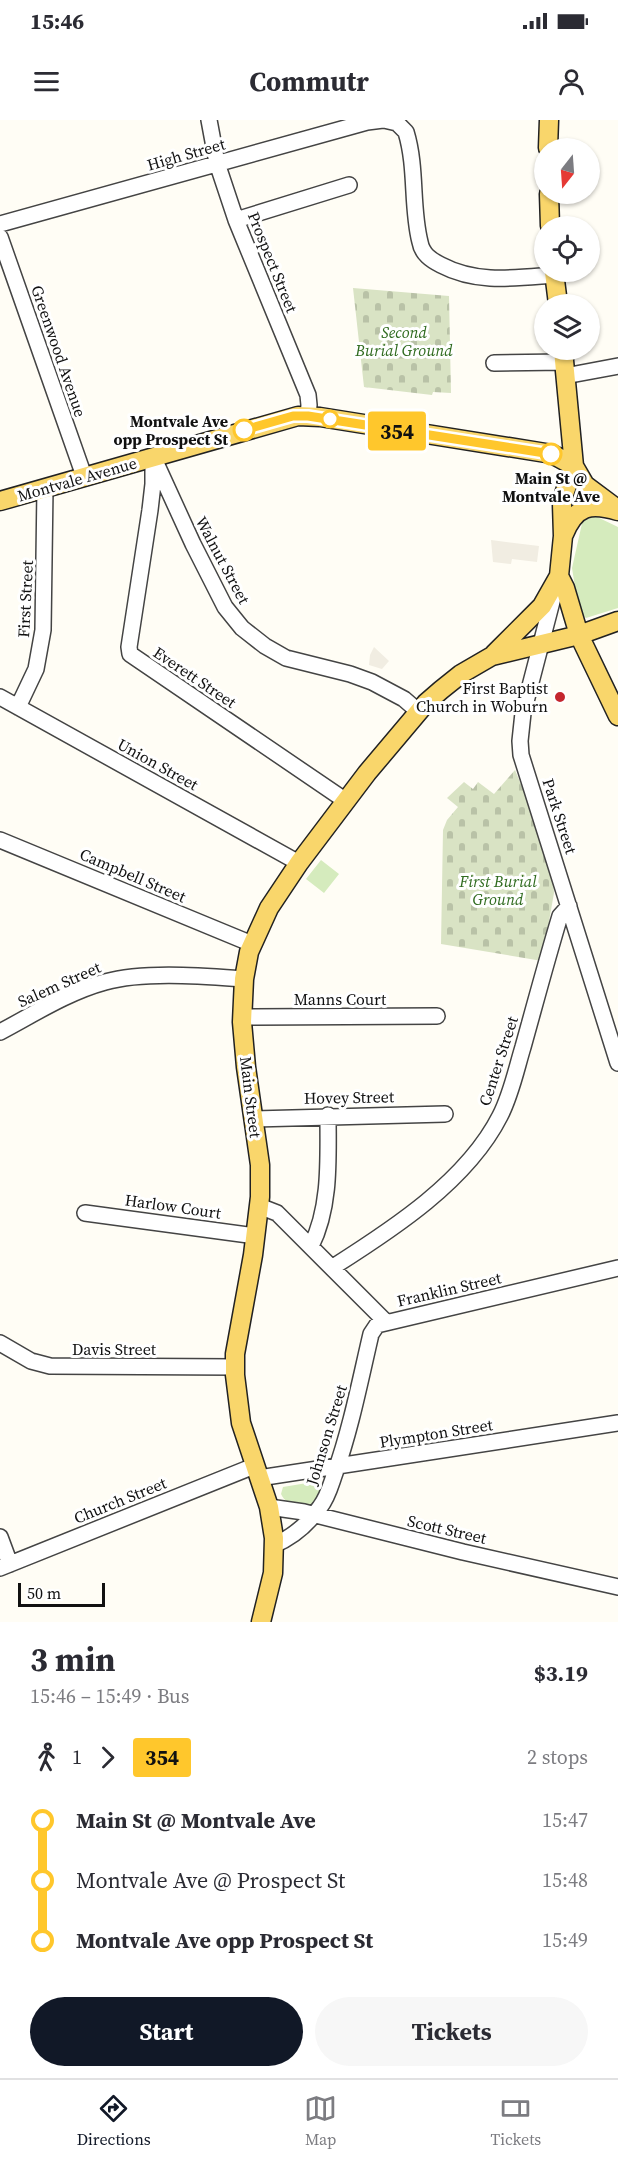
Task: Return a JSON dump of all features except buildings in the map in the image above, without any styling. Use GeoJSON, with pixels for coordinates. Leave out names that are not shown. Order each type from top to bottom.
{"type":"FeatureCollection","features":[{"type":"Feature","properties":{"kind":"main road"},"geometry":{"type":"LineString","coordinates":[[548,138],[549,120]]}},
{"type":"Feature","properties":{"kind":"main road","name":"Main Street"},"geometry":{"type":"LineString","coordinates":[[261,1622],[271,1584],[274,1545],[268,1508],[238,1410],[235,1367],[259,1206],[260,1165],[242,1017],[246,964],[252,944],[269,908],[298,863],[346,801],[419,712],[452,681],[492,656],[542,606],[559,576],[564,494],[574,466],[564,362]]}},
{"type":"Feature","properties":{"kind":"main road","name":"Montvale Avenue"},"geometry":{"type":"LineString","coordinates":[[0,501],[293,416],[308,416],[552,454],[574,466]]}},
{"type":"Feature","properties":{"kind":"main road"},"geometry":{"type":"LineString","coordinates":[[574,466],[585,485],[618,511]]}},
{"type":"Feature","properties":{"kind":"main road"},"geometry":{"type":"LineString","coordinates":[[563,536],[574,516],[584,508],[599,506],[618,511]]}},
{"type":"Feature","properties":{"kind":"main road"},"geometry":{"type":"LineString","coordinates":[[559,576],[565,588],[579,635],[618,716]]}},
{"type":"Feature","properties":{"kind":"main road","name":"Main Street"},"geometry":{"type":"LineString","coordinates":[[492,656],[579,635],[618,621]]}},
{"type":"Feature","properties":{"kind":"street","name":"Prospect Street"},"geometry":{"type":"LineString","coordinates":[[209,120],[217,163],[236,220],[308,395],[308,416]]}},
{"type":"Feature","properties":{"kind":"street","name":"High Street"},"geometry":{"type":"LineString","coordinates":[[0,224],[367,122],[384,120],[400,125],[408,138],[419,239],[427,256],[447,269],[479,278],[501,279],[534,275]]}},
{"type":"Feature","properties":{"kind":"street"},"geometry":{"type":"LineString","coordinates":[[236,220],[349,185]]}},
{"type":"Feature","properties":{"kind":"street","name":"Greenwood Avenue"},"geometry":{"type":"LineString","coordinates":[[0,237],[84,477]]}},
{"type":"Feature","properties":{"kind":"street"},"geometry":{"type":"LineString","coordinates":[[494,363],[564,362],[618,366]]}},
{"type":"Feature","properties":{"kind":"street","name":"Walnut Street"},"geometry":{"type":"LineString","coordinates":[[153,457],[193,544],[229,614],[242,628],[270,650],[286,658],[350,674],[381,686],[404,699],[419,712]]}},
{"type":"Feature","properties":{"kind":"street","name":"Everett Street"},"geometry":{"type":"LineString","coordinates":[[153,457],[153,486],[129,647],[130,654],[346,801]]}},
{"type":"Feature","properties":{"kind":"street","name":"First Street"},"geometry":{"type":"LineString","coordinates":[[18,707],[34,674],[42,637],[45,488]]}},
{"type":"Feature","properties":{"kind":"street","name":"Park Street"},"geometry":{"type":"LineString","coordinates":[[559,576],[523,713],[521,755],[618,1063]]}},
{"type":"Feature","properties":{"kind":"street","name":"Union Street"},"geometry":{"type":"LineString","coordinates":[[0,697],[298,863]]}},
{"type":"Feature","properties":{"kind":"street","name":"Campbell Street"},"geometry":{"type":"LineString","coordinates":[[0,840],[252,944]]}},
{"type":"Feature","properties":{"kind":"street","name":"Center Street"},"geometry":{"type":"LineString","coordinates":[[333,1267],[380,1237],[422,1204],[459,1172],[486,1141],[505,1106],[560,916],[569,906]]}},
{"type":"Feature","properties":{"kind":"street","name":"Salem Street"},"geometry":{"type":"LineString","coordinates":[[0,1032],[81,991],[115,979],[152,976],[244,979]]}},
{"type":"Feature","properties":{"kind":"street","name":"Manns Court"},"geometry":{"type":"LineString","coordinates":[[242,1017],[437,1016]]}},
{"type":"Feature","properties":{"kind":"street","name":"Hovey Street"},"geometry":{"type":"LineString","coordinates":[[253,1119],[328,1115],[446,1114]]}},
{"type":"Feature","properties":{"kind":"street"},"geometry":{"type":"LineString","coordinates":[[311,1246],[319,1225],[326,1187],[328,1115]]}},
{"type":"Feature","properties":{"kind":"street","name":"Franklin Street"},"geometry":{"type":"LineString","coordinates":[[259,1206],[276,1212],[386,1322],[618,1268]]}},
{"type":"Feature","properties":{"kind":"street","name":"Harlow Court"},"geometry":{"type":"LineString","coordinates":[[86,1213],[256,1236]]}},
{"type":"Feature","properties":{"kind":"street","name":"Johnson Street"},"geometry":{"type":"LineString","coordinates":[[274,1545],[295,1534],[325,1499],[354,1409],[371,1334],[377,1325],[386,1322]]}},
{"type":"Feature","properties":{"kind":"street","name":"Davis Street"},"geometry":{"type":"LineString","coordinates":[[0,1342],[32,1360],[50,1366],[235,1367]]}},
{"type":"Feature","properties":{"kind":"street","name":"Plympton Street"},"geometry":{"type":"LineString","coordinates":[[256,1472],[337,1466],[618,1423]]}},
{"type":"Feature","properties":{"kind":"street","name":"Church Street"},"geometry":{"type":"LineString","coordinates":[[5,1566],[256,1472]]}},
{"type":"Feature","properties":{"kind":"street","name":"Scott Street"},"geometry":{"type":"LineString","coordinates":[[268,1508],[280,1508],[313,1515],[618,1587]]}},
{"type":"Feature","properties":{"kind":"street"},"geometry":{"type":"LineString","coordinates":[[0,1537],[5,1566]]}},
{"type":"Feature","properties":{"kind":"green space","name":"Second Burial Ground"},"geometry":{"type":"Polygon","coordinates":[[[353,288],[449,296],[451,393],[433,392],[432,395],[364,387],[353,288]]]}},
{"type":"Feature","properties":{"kind":"green space"},"geometry":{"type":"Polygon","coordinates":[[[593,515],[618,527],[618,608],[586,618],[579,612],[572,568],[583,519],[593,515]]]}},
{"type":"Feature","properties":{"kind":"green space","name":"First Burial Ground"},"geometry":{"type":"Polygon","coordinates":[[[515,770],[532,811],[553,880],[554,893],[542,961],[441,944],[443,830],[447,820],[458,807],[447,798],[464,782],[473,789],[478,782],[494,794],[515,770]]]}},
{"type":"Feature","properties":{"kind":"green space"},"geometry":{"type":"Polygon","coordinates":[[[321,860],[339,874],[324,893],[306,879],[321,860]]]}},
{"type":"Feature","properties":{"kind":"green space"},"geometry":{"type":"Polygon","coordinates":[[[319,1481],[324,1488],[313,1509],[290,1504],[281,1494],[283,1487],[319,1481]]]}},
{"type":"Feature","properties":{"kind":"shaded area"},"geometry":{"type":"Polygon","coordinates":[[[491,540],[539,546],[537,562],[512,559],[511,564],[493,562],[491,540]]]}},
{"type":"Feature","properties":{"kind":"shaded area"},"geometry":{"type":"Polygon","coordinates":[[[374,647],[389,661],[382,669],[369,665],[374,647]]]}},
{"type":"Feature","properties":{"kind":"bus line","name":"354"},"geometry":{"type":"LineString","coordinates":[[244,430],[293,416],[308,416],[551,454]]}},
{"type":"Feature","properties":{"kind":"place","name":"Montvale Ave opp Prospect St"},"geometry":{"type":"Point","coordinates":[244,430]}},
{"type":"Feature","properties":{"kind":"place","name":"Main St @ Montvale Ave"},"geometry":{"type":"Point","coordinates":[551,454]}},
{"type":"Feature","properties":{"kind":"place","name":"First Baptist Church in Woburn"},"geometry":{"type":"Point","coordinates":[560,697]}}]}
